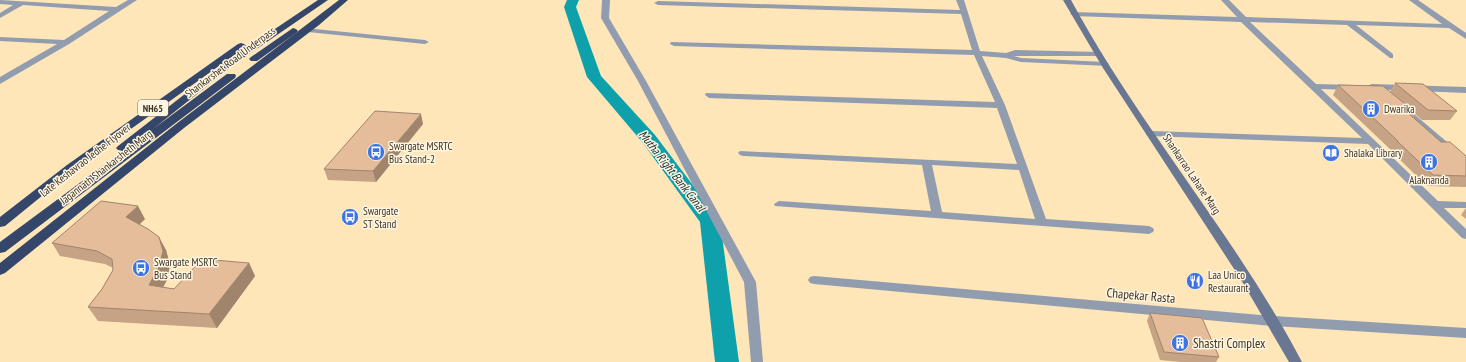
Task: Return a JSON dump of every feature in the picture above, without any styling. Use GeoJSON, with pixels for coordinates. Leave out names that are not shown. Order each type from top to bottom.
{"type":"FeatureCollection","features":[{"type":"Feature","properties":{"kind":"highway","name":"Jagannath Shankarsheth Marg"},"geometry":{"type":"LineString","coordinates":[[0,223],[71,167],[228,54],[311,0]]}},
{"type":"Feature","properties":{"kind":"highway","name":"Late Keshavrao Jedhe Flyover"},"geometry":{"type":"LineString","coordinates":[[0,248],[12,234],[44,208],[234,61],[273,33],[324,0]]}},
{"type":"Feature","properties":{"kind":"highway","name":"Jagannath Shankarsheth Marg"},"geometry":{"type":"LineString","coordinates":[[4,266],[186,121],[308,30],[344,0]]}},
{"type":"Feature","properties":{"kind":"highway","name":"Shankarshet Road Underpass"},"geometry":{"type":"LineString","coordinates":[[0,248],[275,43],[344,0]]}},
{"type":"Feature","properties":{"kind":"highway"},"geometry":{"type":"LineString","coordinates":[[0,277],[4,266]]}},
{"type":"Feature","properties":{"kind":"main road","name":"Shankarrao Lahane Marg"},"geometry":{"type":"LineString","coordinates":[[1067,0],[1104,64],[1273,321],[1296,362]]}},
{"type":"Feature","properties":{"kind":"street"},"geometry":{"type":"LineString","coordinates":[[0,16],[27,0]]}},
{"type":"Feature","properties":{"kind":"street"},"geometry":{"type":"LineString","coordinates":[[71,6],[82,0]]}},
{"type":"Feature","properties":{"kind":"street"},"geometry":{"type":"LineString","coordinates":[[0,80],[66,42],[133,0]]}},
{"type":"Feature","properties":{"kind":"street"},"geometry":{"type":"LineString","coordinates":[[606,0],[605,18],[642,82],[750,282],[757,362]]}},
{"type":"Feature","properties":{"kind":"street"},"geometry":{"type":"LineString","coordinates":[[960,0],[977,53],[1001,105],[1042,223]]}},
{"type":"Feature","properties":{"kind":"street"},"geometry":{"type":"LineString","coordinates":[[1225,0],[1466,235]]}},
{"type":"Feature","properties":{"kind":"street"},"geometry":{"type":"LineString","coordinates":[[1413,0],[1466,37]]}},
{"type":"Feature","properties":{"kind":"street"},"geometry":{"type":"LineString","coordinates":[[0,2],[117,9]]}},
{"type":"Feature","properties":{"kind":"street"},"geometry":{"type":"LineString","coordinates":[[658,3],[752,3],[964,12]]}},
{"type":"Feature","properties":{"kind":"street"},"geometry":{"type":"LineString","coordinates":[[1074,14],[1449,26]]}},
{"type":"Feature","properties":{"kind":"street"},"geometry":{"type":"LineString","coordinates":[[1349,23],[1390,56]]}},
{"type":"Feature","properties":{"kind":"street"},"geometry":{"type":"LineString","coordinates":[[308,30],[426,42]]}},
{"type":"Feature","properties":{"kind":"street"},"geometry":{"type":"LineString","coordinates":[[0,40],[66,42]]}},
{"type":"Feature","properties":{"kind":"street"},"geometry":{"type":"LineString","coordinates":[[674,44],[977,53],[1007,56],[1021,60],[1104,64]]}},
{"type":"Feature","properties":{"kind":"street"},"geometry":{"type":"LineString","coordinates":[[1007,56],[1015,52],[1098,54]]}},
{"type":"Feature","properties":{"kind":"street"},"geometry":{"type":"LineString","coordinates":[[1313,86],[1466,90]]}},
{"type":"Feature","properties":{"kind":"street"},"geometry":{"type":"LineString","coordinates":[[1376,88],[1388,97]]}},
{"type":"Feature","properties":{"kind":"street"},"geometry":{"type":"LineString","coordinates":[[709,95],[1001,105]]}},
{"type":"Feature","properties":{"kind":"street"},"geometry":{"type":"LineString","coordinates":[[1399,106],[1466,163]]}},
{"type":"Feature","properties":{"kind":"street"},"geometry":{"type":"LineString","coordinates":[[1151,134],[1371,141]]}},
{"type":"Feature","properties":{"kind":"street"},"geometry":{"type":"LineString","coordinates":[[743,153],[1022,167]]}},
{"type":"Feature","properties":{"kind":"street"},"geometry":{"type":"LineString","coordinates":[[926,162],[937,216]]}},
{"type":"Feature","properties":{"kind":"street"},"geometry":{"type":"LineString","coordinates":[[779,204],[1149,230]]}},
{"type":"Feature","properties":{"kind":"street"},"geometry":{"type":"LineString","coordinates":[[1435,204],[1466,205]]}},
{"type":"Feature","properties":{"kind":"street","name":"Chapekar Rasta"},"geometry":{"type":"LineString","coordinates":[[814,280],[1273,321],[1466,333]]}},
{"type":"Feature","properties":{"kind":"building"},"geometry":{"type":"Polygon","coordinates":[[[1395,83],[1423,84],[1457,111],[1428,110],[1395,83]]]}},
{"type":"Feature","properties":{"kind":"building"},"geometry":{"type":"Polygon","coordinates":[[[1338,85],[1383,86],[1416,113],[1407,112],[1441,142],[1450,142],[1466,156],[1466,176],[1433,175],[1338,85]]]}},
{"type":"Feature","properties":{"kind":"building","name":"Swargate MSRTC Bus Stand-2"},"geometry":{"type":"Polygon","coordinates":[[[375,111],[421,114],[373,171],[324,169],[375,111]]]}},
{"type":"Feature","properties":{"kind":"building","name":"Swargate MSRTC Bus Stand"},"geometry":{"type":"Polygon","coordinates":[[[101,201],[138,206],[126,217],[159,237],[163,251],[159,267],[149,285],[174,289],[202,259],[249,263],[209,314],[88,307],[102,289],[113,270],[112,259],[97,251],[52,243],[101,201]]]}},
{"type":"Feature","properties":{"kind":"building","name":"Shastri Complex"},"geometry":{"type":"Polygon","coordinates":[[[1150,313],[1202,318],[1219,357],[1164,352],[1150,313]]]}},
{"type":"Feature","properties":{"kind":"waterway","name":"Mutha Right Bank Canal"},"geometry":{"type":"LineString","coordinates":[[573,0],[570,7],[594,77],[649,139],[710,221],[727,362]]}},
{"type":"Feature","properties":{"kind":"place","name":"Dwarika"},"geometry":{"type":"Point","coordinates":[1371,109]}},
{"type":"Feature","properties":{"kind":"place","name":"Swargate MSRTC Bus Stand-2"},"geometry":{"type":"Point","coordinates":[376,152]}},
{"type":"Feature","properties":{"kind":"place","name":"Shalaka Library"},"geometry":{"type":"Point","coordinates":[1331,153]}},
{"type":"Feature","properties":{"kind":"place","name":"Alaknanda"},"geometry":{"type":"Point","coordinates":[1429,162]}},
{"type":"Feature","properties":{"kind":"place","name":"Swargate ST Stand"},"geometry":{"type":"Point","coordinates":[350,217]}},
{"type":"Feature","properties":{"kind":"place","name":"Swargate MSRTC Bus Stand"},"geometry":{"type":"Point","coordinates":[141,268]}},
{"type":"Feature","properties":{"kind":"place","name":"Laa Unico Restaurant"},"geometry":{"type":"Point","coordinates":[1195,281]}},
{"type":"Feature","properties":{"kind":"place","name":"Shastri Complex"},"geometry":{"type":"Point","coordinates":[1180,343]}}]}
